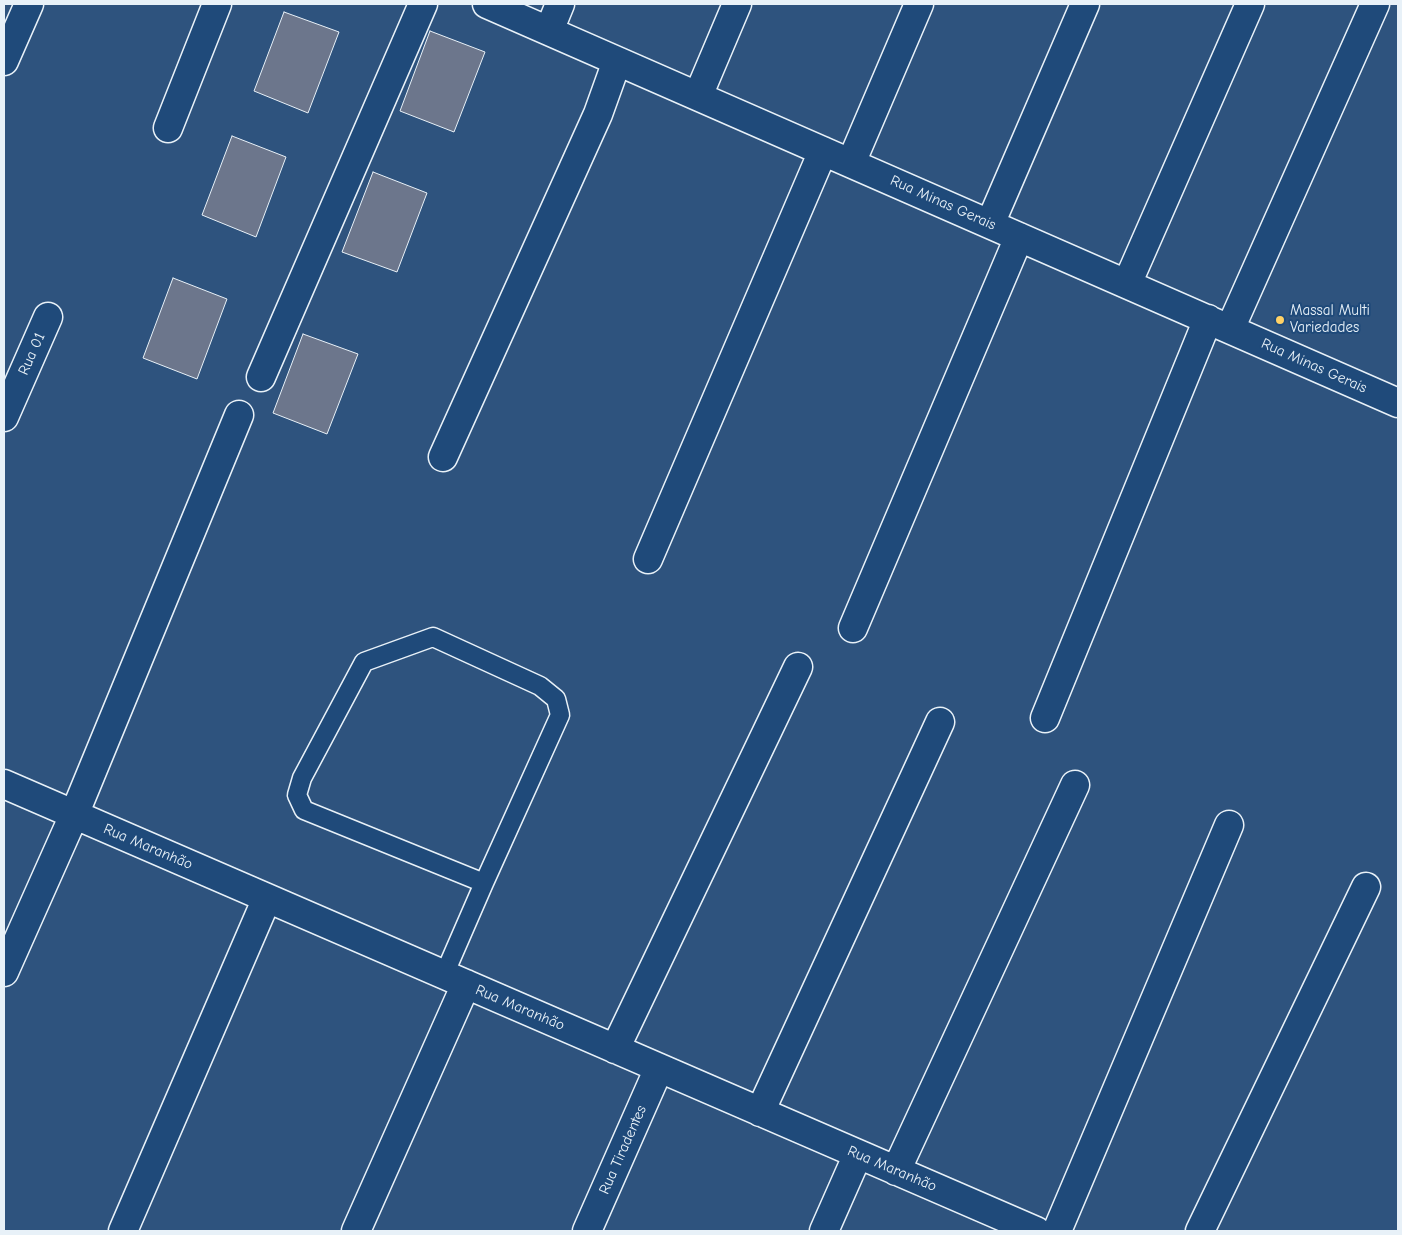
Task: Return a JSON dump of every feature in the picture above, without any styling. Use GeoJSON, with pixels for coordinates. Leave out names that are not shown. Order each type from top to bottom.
{"type":"FeatureCollection","features":[{"type":"Feature","properties":{"kind":"street"},"geometry":{"type":"LineString","coordinates":[[4,61],[29,4]]}},
{"type":"Feature","properties":{"kind":"street"},"geometry":{"type":"LineString","coordinates":[[168,128],[217,4]]}},
{"type":"Feature","properties":{"kind":"street"},"geometry":{"type":"LineString","coordinates":[[261,377],[423,4]]}},
{"type":"Feature","properties":{"kind":"street","name":"Rua Minas Gerais"},"geometry":{"type":"LineString","coordinates":[[488,4],[1398,403]]}},
{"type":"Feature","properties":{"kind":"street"},"geometry":{"type":"LineString","coordinates":[[549,30],[560,4]]}},
{"type":"Feature","properties":{"kind":"street"},"geometry":{"type":"LineString","coordinates":[[698,96],[738,4]]}},
{"type":"Feature","properties":{"kind":"street"},"geometry":{"type":"LineString","coordinates":[[851,163],[919,4]]}},
{"type":"Feature","properties":{"kind":"street"},"geometry":{"type":"LineString","coordinates":[[990,224],[1085,4]]}},
{"type":"Feature","properties":{"kind":"street"},"geometry":{"type":"LineString","coordinates":[[1127,284],[1250,4]]}},
{"type":"Feature","properties":{"kind":"street"},"geometry":{"type":"LineString","coordinates":[[1045,718],[1219,324],[1375,4]]}},
{"type":"Feature","properties":{"kind":"street"},"geometry":{"type":"LineString","coordinates":[[443,457],[598,114],[617,61]]}},
{"type":"Feature","properties":{"kind":"street"},"geometry":{"type":"LineString","coordinates":[[648,559],[823,151]]}},
{"type":"Feature","properties":{"kind":"street"},"geometry":{"type":"LineString","coordinates":[[853,628],[1019,237]]}},
{"type":"Feature","properties":{"kind":"street","name":"Rua 01"},"geometry":{"type":"LineString","coordinates":[[4,418],[48,317]]}},
{"type":"Feature","properties":{"kind":"street"},"geometry":{"type":"LineString","coordinates":[[4,972],[74,815],[240,415]]}},
{"type":"Feature","properties":{"kind":"street"},"geometry":{"type":"LineString","coordinates":[[615,1049],[798,667]]}},
{"type":"Feature","properties":{"kind":"street"},"geometry":{"type":"LineString","coordinates":[[760,1112],[940,722]]}},
{"type":"Feature","properties":{"kind":"street","name":"Rua Maranhão"},"geometry":{"type":"LineString","coordinates":[[4,784],[1036,1231]]}},
{"type":"Feature","properties":{"kind":"street"},"geometry":{"type":"LineString","coordinates":[[896,1171],[1074,785]]}},
{"type":"Feature","properties":{"kind":"street"},"geometry":{"type":"LineString","coordinates":[[1057,1231],[1228,825]]}},
{"type":"Feature","properties":{"kind":"street"},"geometry":{"type":"LineString","coordinates":[[1200,1231],[1366,886]]}},
{"type":"Feature","properties":{"kind":"street"},"geometry":{"type":"LineString","coordinates":[[123,1231],[267,898]]}},
{"type":"Feature","properties":{"kind":"street"},"geometry":{"type":"LineString","coordinates":[[356,1231],[455,980]]}},
{"type":"Feature","properties":{"kind":"street","name":"Rua Tiradentes"},"geometry":{"type":"LineString","coordinates":[[587,1231],[659,1068]]}},
{"type":"Feature","properties":{"kind":"street"},"geometry":{"type":"LineString","coordinates":[[824,1231],[858,1154]]}},
{"type":"Feature","properties":{"kind":"lane"},"geometry":{"type":"LineString","coordinates":[[455,980],[484,883],[560,715],[556,699],[540,686],[433,637],[364,662],[302,778],[297,795],[304,810],[484,883]]}},
{"type":"Feature","properties":{"kind":"building"},"geometry":{"type":"Polygon","coordinates":[[[284,12],[339,32],[308,113],[254,91],[284,12]]]}},
{"type":"Feature","properties":{"kind":"building"},"geometry":{"type":"Polygon","coordinates":[[[430,31],[485,52],[454,132],[400,111],[430,31]]]}},
{"type":"Feature","properties":{"kind":"building"},"geometry":{"type":"Polygon","coordinates":[[[232,136],[286,157],[256,237],[202,215],[232,136]]]}},
{"type":"Feature","properties":{"kind":"building"},"geometry":{"type":"Polygon","coordinates":[[[373,172],[427,193],[397,272],[342,252],[373,172]]]}},
{"type":"Feature","properties":{"kind":"building"},"geometry":{"type":"Polygon","coordinates":[[[173,278],[227,299],[197,379],[143,358],[173,278]]]}},
{"type":"Feature","properties":{"kind":"building"},"geometry":{"type":"Polygon","coordinates":[[[303,334],[358,354],[327,434],[273,413],[303,334]]]}},
{"type":"Feature","properties":{"kind":"place","name":"Massal Multi Variedades"},"geometry":{"type":"Point","coordinates":[1280,320]}}]}
